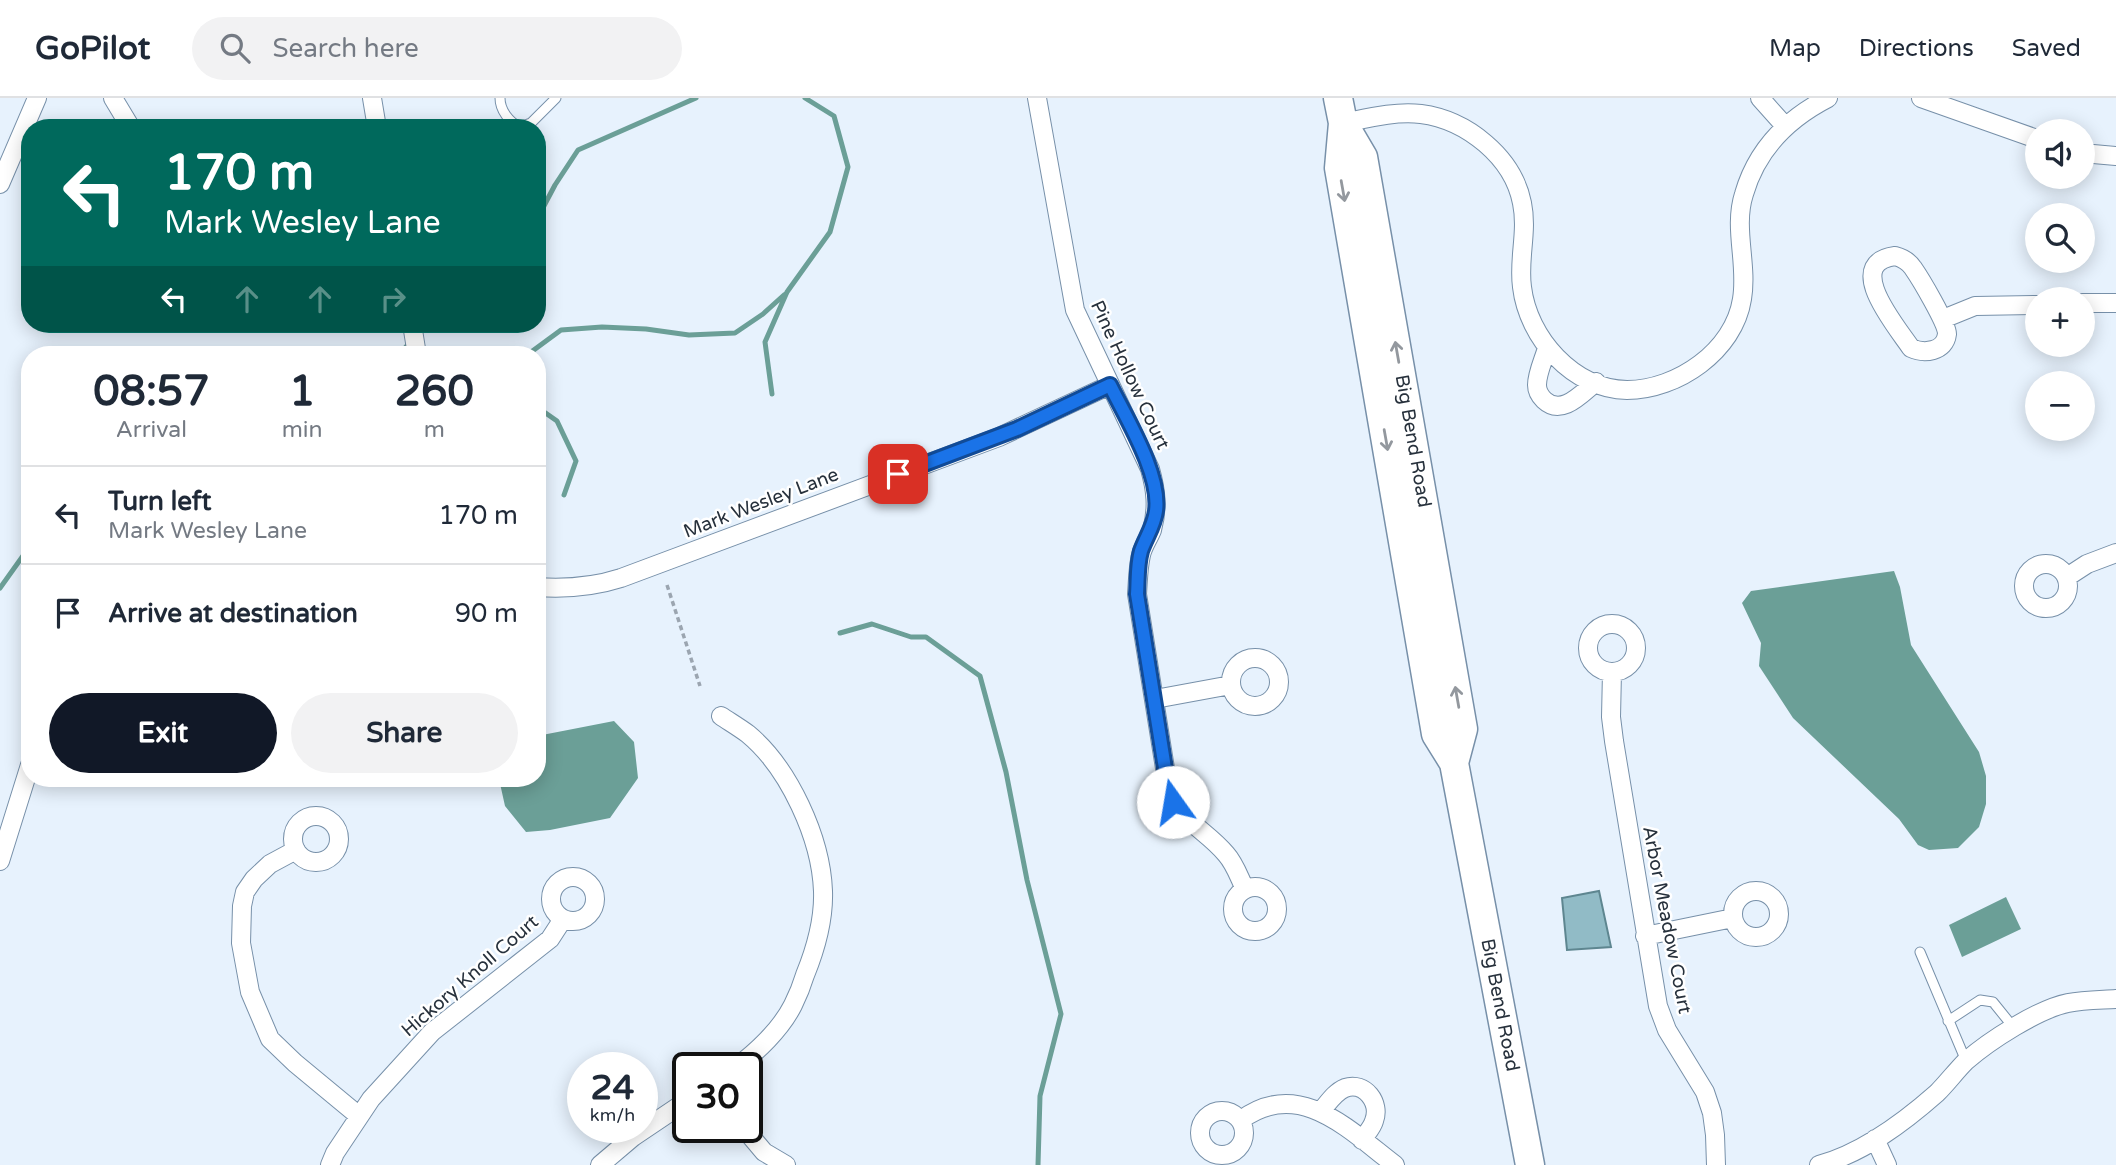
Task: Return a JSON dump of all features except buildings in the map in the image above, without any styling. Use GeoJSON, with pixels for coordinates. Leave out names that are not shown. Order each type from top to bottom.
{"type":"FeatureCollection","features":[{"type":"Feature","properties":{"kind":"main road","name":"Big Bend Road"},"geometry":{"type":"LineString","coordinates":[[1340,111],[1339,168],[1436,734],[1454,763],[1530,1165]]}},
{"type":"Feature","properties":{"kind":"street"},"geometry":{"type":"LineString","coordinates":[[28,119],[37,98]]}},
{"type":"Feature","properties":{"kind":"street"},"geometry":{"type":"LineString","coordinates":[[113,98],[126,119]]}},
{"type":"Feature","properties":{"kind":"street"},"geometry":{"type":"LineString","coordinates":[[372,98],[376,119]]}},
{"type":"Feature","properties":{"kind":"street","name":"Pine Hollow Court"},"geometry":{"type":"LineString","coordinates":[[1037,98],[1075,310],[1150,469],[1156,489],[1156,509],[1151,531],[1141,551],[1137,594],[1168,787],[1173,802],[1183,815],[1225,853],[1245,889]]}},
{"type":"Feature","properties":{"kind":"street"},"geometry":{"type":"LineString","coordinates":[[1760,98],[1785,127]]}},
{"type":"Feature","properties":{"kind":"street"},"geometry":{"type":"LineString","coordinates":[[1340,111],[1380,116],[1421,114],[1464,129],[1482,140],[1512,175],[1522,201],[1526,228],[1521,286],[1527,313],[1547,348],[1574,373],[1607,387],[1627,390],[1663,385],[1695,368],[1716,350],[1734,325],[1742,300],[1739,222],[1742,197],[1767,145],[1808,109],[1828,98]]}},
{"type":"Feature","properties":{"kind":"street"},"geometry":{"type":"LineString","coordinates":[[1921,98],[2025,135]]}},
{"type":"Feature","properties":{"kind":"street"},"geometry":{"type":"LineString","coordinates":[[0,184],[21,135]]}},
{"type":"Feature","properties":{"kind":"street"},"geometry":{"type":"LineString","coordinates":[[2095,154],[2116,156]]}},
{"type":"Feature","properties":{"kind":"street"},"geometry":{"type":"LineString","coordinates":[[1888,257],[1903,258],[1913,267],[1942,319],[1947,334],[1939,347],[1926,352],[1911,348],[1876,295],[1872,284],[1874,268],[1888,257]]}},
{"type":"Feature","properties":{"kind":"street"},"geometry":{"type":"LineString","coordinates":[[2095,303],[2116,303]]}},
{"type":"Feature","properties":{"kind":"street"},"geometry":{"type":"LineString","coordinates":[[1942,319],[1975,306],[2025,305]]}},
{"type":"Feature","properties":{"kind":"street"},"geometry":{"type":"LineString","coordinates":[[1547,348],[1537,385],[1546,402],[1553,405],[1569,404],[1595,382]]}},
{"type":"Feature","properties":{"kind":"street","name":"Mark Wesley Lane"},"geometry":{"type":"LineString","coordinates":[[546,587],[598,585],[621,578],[999,437],[1110,385]]}},
{"type":"Feature","properties":{"kind":"street"},"geometry":{"type":"LineString","coordinates":[[2067,577],[2087,564],[2116,554]]}},
{"type":"Feature","properties":{"kind":"street","name":"Arbor Meadow Court"},"geometry":{"type":"LineString","coordinates":[[1612,672],[1611,717],[1614,741],[1656,998],[1667,1030],[1705,1092],[1712,1113],[1716,1165]]}},
{"type":"Feature","properties":{"kind":"street"},"geometry":{"type":"LineString","coordinates":[[1155,699],[1231,685]]}},
{"type":"Feature","properties":{"kind":"street"},"geometry":{"type":"LineString","coordinates":[[721,716],[749,735],[777,767],[800,804],[819,857],[823,892],[817,940],[793,1005],[780,1024],[753,1052]]}},
{"type":"Feature","properties":{"kind":"street"},"geometry":{"type":"LineString","coordinates":[[0,861],[23,787]]}},
{"type":"Feature","properties":{"kind":"street"},"geometry":{"type":"LineString","coordinates":[[296,850],[270,864],[254,879],[246,892],[242,906],[241,943],[248,982],[270,1039],[359,1116]]}},
{"type":"Feature","properties":{"kind":"street"},"geometry":{"type":"LineString","coordinates":[[1645,936],[1733,918]]}},
{"type":"Feature","properties":{"kind":"street","name":"Hickory Knoll Court"},"geometry":{"type":"LineString","coordinates":[[330,1165],[359,1116],[387,1079],[432,1032],[550,939],[563,919]]}},
{"type":"Feature","properties":{"kind":"street"},"geometry":{"type":"LineString","coordinates":[[1830,1164],[1875,1139],[1938,1091],[1966,1061],[1993,1040],[2033,1017],[2066,1003],[2116,999]]}},
{"type":"Feature","properties":{"kind":"street"},"geometry":{"type":"LineString","coordinates":[[1321,1111],[1341,1090],[1356,1087],[1363,1089],[1372,1097],[1375,1115],[1374,1122],[1362,1140]]}},
{"type":"Feature","properties":{"kind":"street"},"geometry":{"type":"LineString","coordinates":[[1241,1120],[1263,1107],[1280,1103],[1301,1105],[1321,1111],[1395,1165]]}},
{"type":"Feature","properties":{"kind":"street"},"geometry":{"type":"LineString","coordinates":[[600,1165],[633,1137],[672,1111]]}},
{"type":"Feature","properties":{"kind":"street"},"geometry":{"type":"LineString","coordinates":[[1875,1139],[1887,1165]]}},
{"type":"Feature","properties":{"kind":"street"},"geometry":{"type":"LineString","coordinates":[[756,1143],[764,1152],[786,1165]]}},
{"type":"Feature","properties":{"kind":"lane"},"geometry":{"type":"LineString","coordinates":[[500,98],[500,104],[509,119]]}},
{"type":"Feature","properties":{"kind":"lane"},"geometry":{"type":"LineString","coordinates":[[535,119],[556,98]]}},
{"type":"Feature","properties":{"kind":"lane"},"geometry":{"type":"LineString","coordinates":[[1920,953],[1966,1061]]}},
{"type":"Feature","properties":{"kind":"lane"},"geometry":{"type":"LineString","coordinates":[[1948,1021],[1980,1000],[1993,1002],[2014,1028]]}},
{"type":"Feature","properties":{"kind":"path"},"geometry":{"type":"LineString","coordinates":[[667,585],[700,686]]}},
{"type":"Feature","properties":{"kind":"shaded area"},"geometry":{"type":"Polygon","coordinates":[[[1894,571],[1900,587],[1911,645],[1979,752],[1986,776],[1986,804],[1979,827],[1958,848],[1929,850],[1918,845],[1899,819],[1793,718],[1759,666],[1761,643],[1742,603],[1751,591],[1894,571]]]}},
{"type":"Feature","properties":{"kind":"shaded area"},"geometry":{"type":"Polygon","coordinates":[[[614,721],[634,742],[638,778],[610,818],[526,832],[505,806],[501,787],[546,787],[546,734],[614,721]]]}},
{"type":"Feature","properties":{"kind":"shaded area"},"geometry":{"type":"Polygon","coordinates":[[[2006,897],[2021,929],[1962,957],[1949,925],[2006,897]]]}},
{"type":"Feature","properties":{"kind":"waterway"},"geometry":{"type":"LineString","coordinates":[[546,202],[578,150],[696,98]]}},
{"type":"Feature","properties":{"kind":"waterway"},"geometry":{"type":"LineString","coordinates":[[772,394],[765,342],[787,292],[830,232],[848,167],[834,116],[805,98]]}},
{"type":"Feature","properties":{"kind":"waterway"},"geometry":{"type":"LineString","coordinates":[[539,346],[561,330],[602,327],[689,335],[735,333],[763,314],[784,295]]}},
{"type":"Feature","properties":{"kind":"waterway"},"geometry":{"type":"LineString","coordinates":[[407,346],[410,342]]}},
{"type":"Feature","properties":{"kind":"waterway"},"geometry":{"type":"LineString","coordinates":[[546,413],[557,421],[576,461],[564,495]]}},
{"type":"Feature","properties":{"kind":"waterway"},"geometry":{"type":"LineString","coordinates":[[0,588],[21,559]]}},
{"type":"Feature","properties":{"kind":"waterway"},"geometry":{"type":"LineString","coordinates":[[840,633],[872,624],[911,637],[926,637],[980,676],[1006,772],[1027,880],[1061,1014],[1040,1096],[1038,1165]]}},
{"type":"Feature","properties":{"kind":"route"},"geometry":{"type":"LineString","coordinates":[[898,474],[999,437],[1110,385],[1150,469],[1156,489],[1156,509],[1151,531],[1141,551],[1137,594],[1168,787],[1173,802]]}}]}
